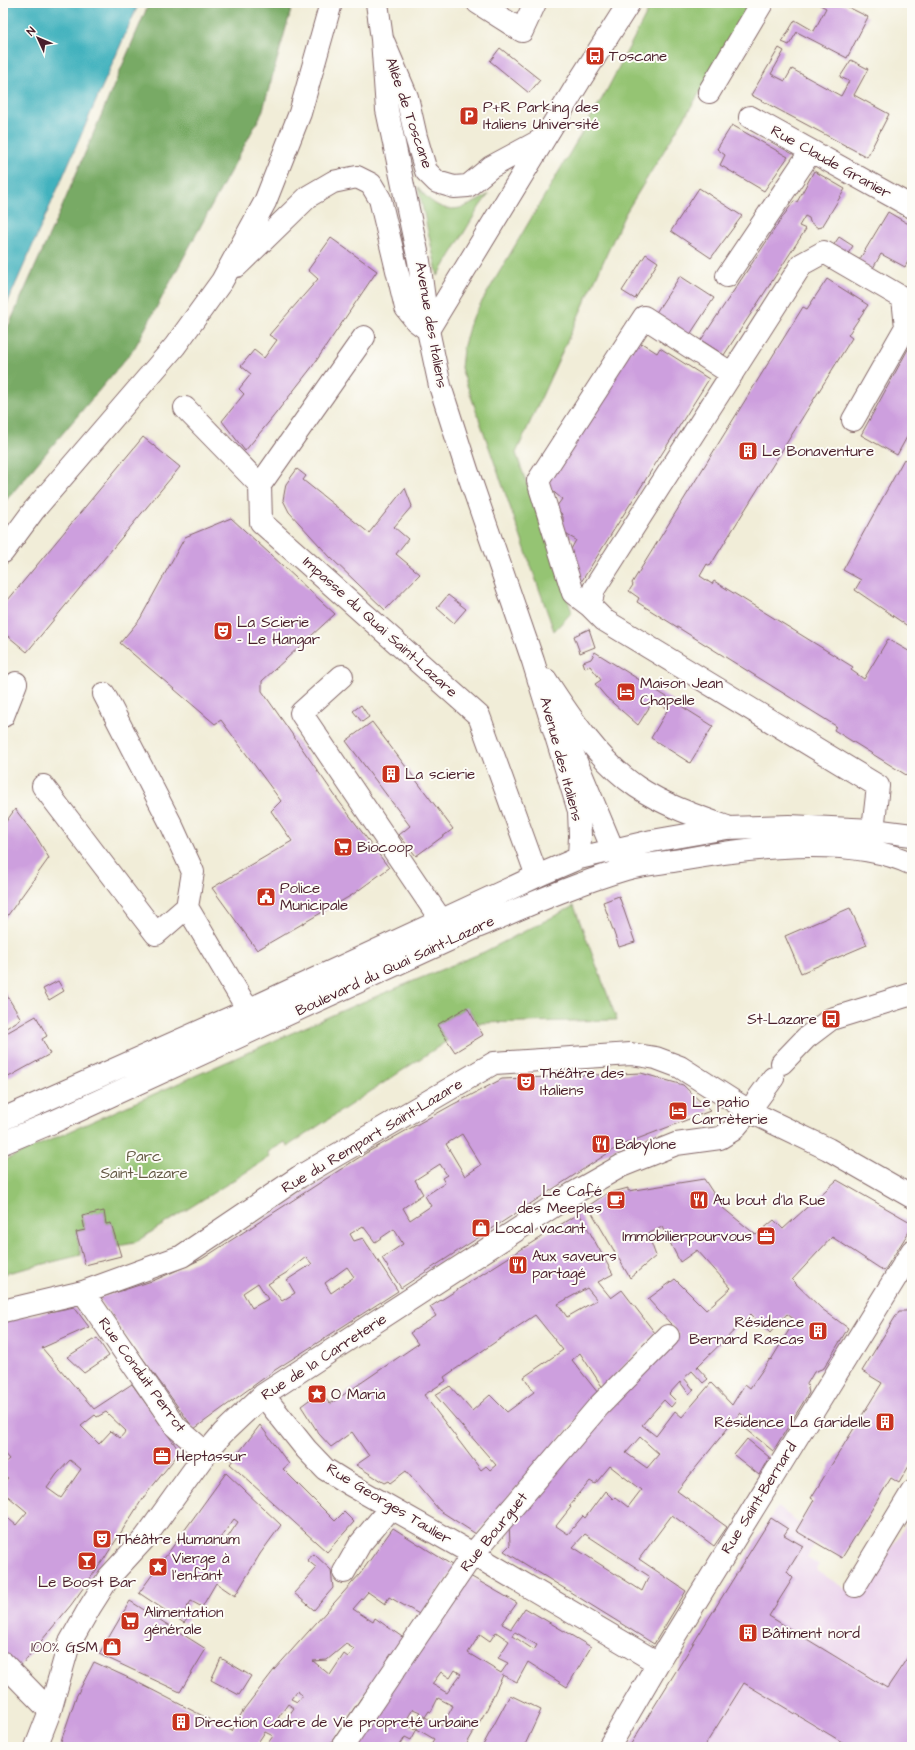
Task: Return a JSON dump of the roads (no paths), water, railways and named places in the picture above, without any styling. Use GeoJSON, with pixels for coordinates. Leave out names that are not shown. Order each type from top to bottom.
{"type":"FeatureCollection","features":[{"type":"Feature","properties":{"kind":"street"},"geometry":{"type":"LineString","coordinates":[[3,552],[34,510],[174,346],[222,281],[265,202],[300,113],[331,3]]}},
{"type":"Feature","properties":{"kind":"street","name":"Avenue des Italiens"},"geometry":{"type":"LineString","coordinates":[[377,3],[382,39],[387,110],[419,261],[428,330],[440,386],[467,470],[533,661],[579,811],[579,858]]}},
{"type":"Feature","properties":{"kind":"street"},"geometry":{"type":"LineString","coordinates":[[478,3],[522,31],[535,3]]}},
{"type":"Feature","properties":{"kind":"street"},"geometry":{"type":"LineString","coordinates":[[222,281],[309,196],[333,182],[358,177],[371,184],[380,199],[406,308],[416,321],[428,330],[580,80],[629,3]]}},
{"type":"Feature","properties":{"kind":"street"},"geometry":{"type":"LineString","coordinates":[[709,92],[762,3]]}},
{"type":"Feature","properties":{"kind":"street","name":"Allée de Toscane"},"geometry":{"type":"LineString","coordinates":[[382,39],[407,97],[416,137],[426,170],[438,182],[454,187],[468,186],[491,167],[544,139]]}},
{"type":"Feature","properties":{"kind":"street","name":"Rue Claude Granier"},"geometry":{"type":"LineString","coordinates":[[750,117],[912,206]]}},
{"type":"Feature","properties":{"kind":"street"},"geometry":{"type":"LineString","coordinates":[[727,276],[811,151]]}},
{"type":"Feature","properties":{"kind":"street"},"geometry":{"type":"LineString","coordinates":[[590,606],[594,589],[802,264],[824,252],[903,298],[906,328],[853,420]]}},
{"type":"Feature","properties":{"kind":"street"},"geometry":{"type":"LineString","coordinates":[[732,374],[644,316],[538,481],[573,593],[590,606],[604,620],[878,786],[873,830]]}},
{"type":"Feature","properties":{"kind":"street"},"geometry":{"type":"LineString","coordinates":[[185,408],[260,485],[364,337]]}},
{"type":"Feature","properties":{"kind":"street","name":"Impasse du Quai Saint-Lazare"},"geometry":{"type":"LineString","coordinates":[[260,485],[261,522],[480,716],[537,876]]}},
{"type":"Feature","properties":{"kind":"street"},"geometry":{"type":"LineString","coordinates":[[533,661],[613,850],[628,869]]}},
{"type":"Feature","properties":{"kind":"street","name":"Avenue des Italiens"},"geometry":{"type":"LineString","coordinates":[[533,661],[574,722],[613,766],[636,786],[661,801],[727,828]]}},
{"type":"Feature","properties":{"kind":"street"},"geometry":{"type":"LineString","coordinates":[[342,676],[302,712],[441,920]]}},
{"type":"Feature","properties":{"kind":"street"},"geometry":{"type":"LineString","coordinates":[[3,716],[16,683]]}},
{"type":"Feature","properties":{"kind":"street"},"geometry":{"type":"LineString","coordinates":[[42,786],[156,934],[187,906],[193,872],[172,826],[104,694]]}},
{"type":"Feature","properties":{"kind":"street","name":"Boulevard du Quai Saint-Lazare"},"geometry":{"type":"LineString","coordinates":[[3,1119],[248,1010],[441,920],[579,858],[727,828],[789,826],[873,830],[912,835]]}},
{"type":"Feature","properties":{"kind":"street","name":"Boulevard du Quai Saint-Lazare"},"geometry":{"type":"LineString","coordinates":[[3,1143],[60,1119],[491,921],[588,881],[628,869],[728,851],[803,846],[867,849],[893,855],[912,864]]}},
{"type":"Feature","properties":{"kind":"street"},"geometry":{"type":"LineString","coordinates":[[187,906],[248,1010]]}},
{"type":"Feature","properties":{"kind":"street","name":"Rue de la Carreterie"},"geometry":{"type":"LineString","coordinates":[[36,1747],[50,1711],[69,1644],[109,1577],[145,1538],[206,1453],[223,1433],[263,1395],[572,1194],[621,1166],[676,1144],[720,1138],[733,1130],[778,1071],[806,1038],[831,1019],[912,994]]}},
{"type":"Feature","properties":{"kind":"street","name":"Rue du Rempart Saint-Lazare"},"geometry":{"type":"LineString","coordinates":[[3,1311],[83,1292],[182,1256],[299,1177],[494,1063],[631,1054],[656,1058],[680,1067],[749,1111],[828,1149],[912,1197]]}},
{"type":"Feature","properties":{"kind":"street","name":"Rue Saint-Bernard"},"geometry":{"type":"LineString","coordinates":[[609,1747],[658,1663],[905,1278],[912,1251]]}},
{"type":"Feature","properties":{"kind":"street","name":"Rue Conduit Perrot"},"geometry":{"type":"LineString","coordinates":[[83,1292],[176,1427],[206,1453]]}},
{"type":"Feature","properties":{"kind":"street","name":"Rue Bourguet"},"geometry":{"type":"LineString","coordinates":[[342,1747],[473,1554],[599,1406],[668,1336]]}},
{"type":"Feature","properties":{"kind":"street","name":"Rue Georges Taulier"},"geometry":{"type":"LineString","coordinates":[[263,1395],[306,1449],[326,1469],[390,1508],[473,1554],[658,1663]]}},
{"type":"Feature","properties":{"kind":"street"},"geometry":{"type":"LineString","coordinates":[[855,1586],[912,1492]]}},
{"type":"Feature","properties":{"kind":"street"},"geometry":{"type":"LineString","coordinates":[[344,1572],[360,1544],[390,1508]]}},
{"type":"Feature","properties":{"kind":"street"},"geometry":{"type":"LineString","coordinates":[[3,1663],[50,1711]]}},
{"type":"Feature","properties":{"kind":"water"},"geometry":{"type":"Polygon","coordinates":[[[3,3],[139,3],[3,313],[3,3]]]}},
{"type":"Feature","properties":{"kind":"place","name":"Toscane"},"geometry":{"type":"Point","coordinates":[595,56]}},
{"type":"Feature","properties":{"kind":"place","name":"P+R Parking des Italiens Université"},"geometry":{"type":"Point","coordinates":[469,116]}},
{"type":"Feature","properties":{"kind":"place","name":"Le Bonaventure"},"geometry":{"type":"Point","coordinates":[748,451]}},
{"type":"Feature","properties":{"kind":"place","name":"La Scierie - Le Hangar"},"geometry":{"type":"Point","coordinates":[223,631]}},
{"type":"Feature","properties":{"kind":"place","name":"Maison Jean Chapelle"},"geometry":{"type":"Point","coordinates":[626,692]}},
{"type":"Feature","properties":{"kind":"place","name":"La scierie"},"geometry":{"type":"Point","coordinates":[391,774]}},
{"type":"Feature","properties":{"kind":"place","name":"Biocoop"},"geometry":{"type":"Point","coordinates":[343,847]}},
{"type":"Feature","properties":{"kind":"place","name":"Police Municipale"},"geometry":{"type":"Point","coordinates":[266,897]}},
{"type":"Feature","properties":{"kind":"place","name":"St-Lazare"},"geometry":{"type":"Point","coordinates":[831,1019]}},
{"type":"Feature","properties":{"kind":"place","name":"Théâtre des Italiens"},"geometry":{"type":"Point","coordinates":[526,1082]}},
{"type":"Feature","properties":{"kind":"place","name":"Le patio Carrèterie"},"geometry":{"type":"Point","coordinates":[678,1111]}},
{"type":"Feature","properties":{"kind":"place","name":"Babylone"},"geometry":{"type":"Point","coordinates":[601,1144]}},
{"type":"Feature","properties":{"kind":"place","name":"Le Café des Meeples"},"geometry":{"type":"Point","coordinates":[616,1200]}},
{"type":"Feature","properties":{"kind":"place","name":"Au bout d’la Rue"},"geometry":{"type":"Point","coordinates":[699,1200]}},
{"type":"Feature","properties":{"kind":"place","name":"Local vacant"},"geometry":{"type":"Point","coordinates":[481,1228]}},
{"type":"Feature","properties":{"kind":"place","name":"Immobilierpourvous"},"geometry":{"type":"Point","coordinates":[766,1236]}},
{"type":"Feature","properties":{"kind":"place","name":"Aux saveurs partagé"},"geometry":{"type":"Point","coordinates":[518,1265]}},
{"type":"Feature","properties":{"kind":"place","name":"Résidence Bernard Rascas"},"geometry":{"type":"Point","coordinates":[818,1331]}},
{"type":"Feature","properties":{"kind":"place","name":"O Maria"},"geometry":{"type":"Point","coordinates":[317,1394]}},
{"type":"Feature","properties":{"kind":"place","name":"Résidence La Garidelle"},"geometry":{"type":"Point","coordinates":[885,1422]}},
{"type":"Feature","properties":{"kind":"place","name":"Heptassur"},"geometry":{"type":"Point","coordinates":[162,1456]}},
{"type":"Feature","properties":{"kind":"place","name":"Théâtre Humanum"},"geometry":{"type":"Point","coordinates":[102,1539]}},
{"type":"Feature","properties":{"kind":"place","name":"Le Boost Bar"},"geometry":{"type":"Point","coordinates":[87,1561]}},
{"type":"Feature","properties":{"kind":"place","name":"Vierge à l'enfant"},"geometry":{"type":"Point","coordinates":[158,1567]}},
{"type":"Feature","properties":{"kind":"place","name":"Alimentation générale"},"geometry":{"type":"Point","coordinates":[130,1621]}},
{"type":"Feature","properties":{"kind":"place","name":"Bâtiment nord"},"geometry":{"type":"Point","coordinates":[748,1633]}},
{"type":"Feature","properties":{"kind":"place","name":"100% GSM"},"geometry":{"type":"Point","coordinates":[112,1647]}},
{"type":"Feature","properties":{"kind":"place","name":"Direction Cadre de Vie propreté urbaine"},"geometry":{"type":"Point","coordinates":[181,1722]}},
{"type":"Feature","properties":{"kind":"park label","name":"Parc Saint-Lazare"},"geometry":{"type":"Point","coordinates":[144,1164]}}]}
